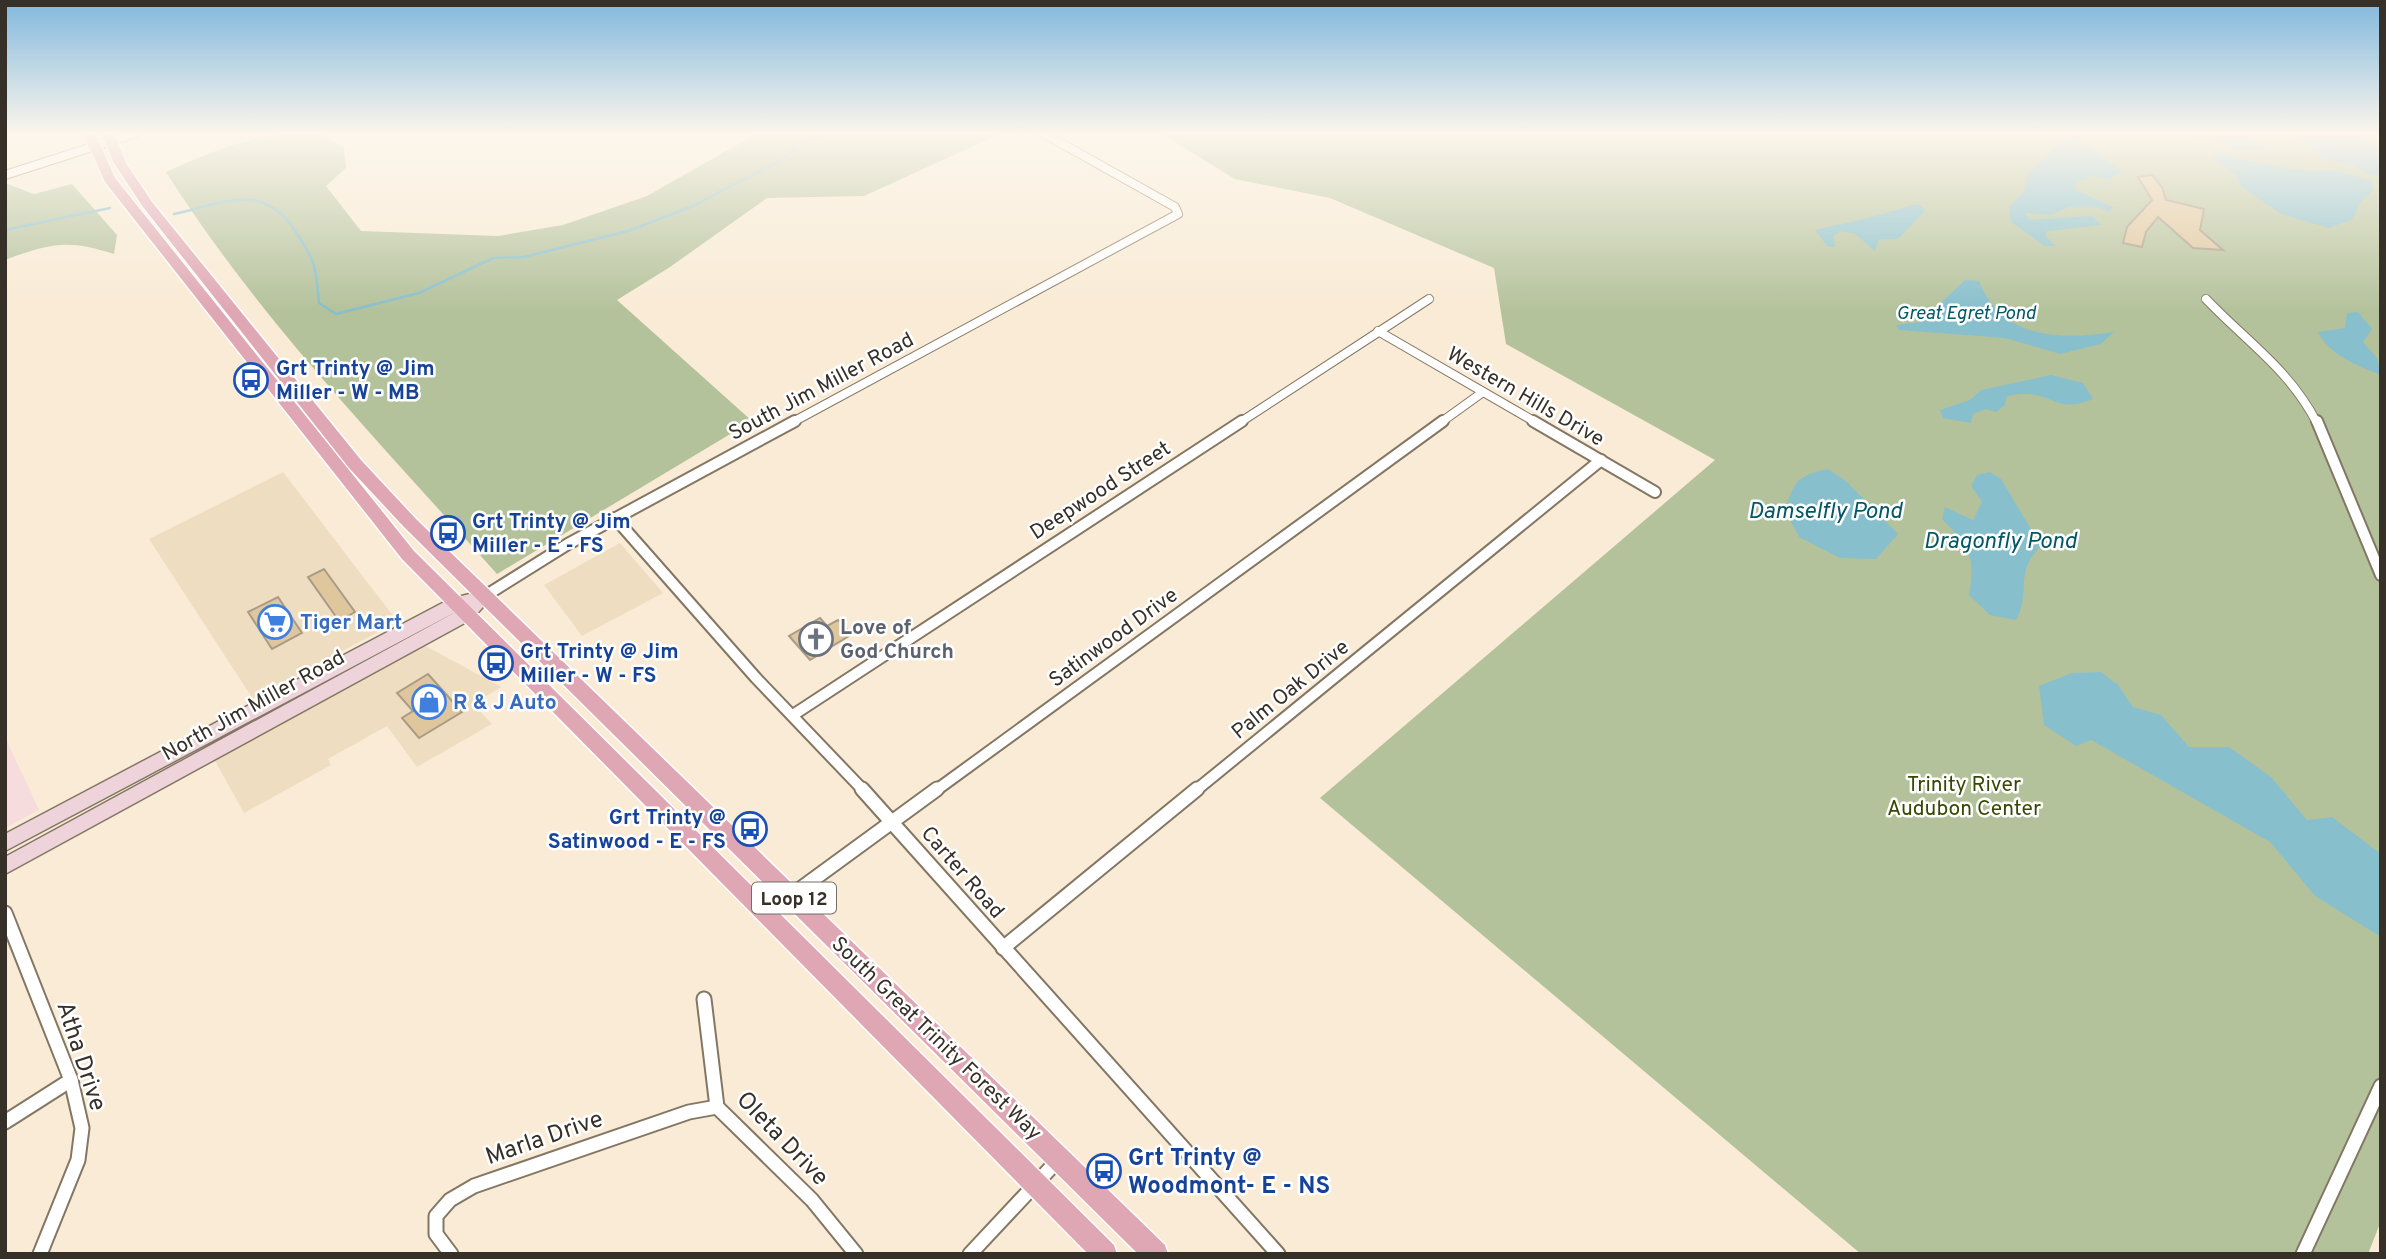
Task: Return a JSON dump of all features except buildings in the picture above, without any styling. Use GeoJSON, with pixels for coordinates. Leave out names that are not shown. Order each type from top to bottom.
{"type":"FeatureCollection","features":[{"type":"Feature","properties":{"kind":"main road","name":"South Great Trinity Forest Way"},"geometry":{"type":"LineString","coordinates":[[119,192],[369,510],[461,609],[1105,1254]]}},
{"type":"Feature","properties":{"kind":"main road","name":"South Great Trinity Forest Way"},"geometry":{"type":"LineString","coordinates":[[139,192],[355,464],[410,523],[1156,1254]]}},
{"type":"Feature","properties":{"kind":"main road","name":"North Jim Miller Road"},"geometry":{"type":"LineString","coordinates":[[5,866],[213,753],[485,596]]}},
{"type":"Feature","properties":{"kind":"main road","name":"North Jim Miller Road"},"geometry":{"type":"LineString","coordinates":[[5,843],[204,737],[461,609]]}},
{"type":"Feature","properties":{"kind":"main road"},"geometry":{"type":"LineString","coordinates":[[204,737],[213,753]]}},
{"type":"Feature","properties":{"kind":"street","name":"South Jim Miller Road"},"geometry":{"type":"LineString","coordinates":[[485,596],[615,518],[1178,214],[1175,207],[1147,192]]}},
{"type":"Feature","properties":{"kind":"street","name":"Deepwood Street"},"geometry":{"type":"LineString","coordinates":[[793,715],[1429,299]]}},
{"type":"Feature","properties":{"kind":"street"},"geometry":{"type":"LineString","coordinates":[[2206,299],[2237,332],[2290,377],[2302,394],[2319,426],[2381,575]]}},
{"type":"Feature","properties":{"kind":"street","name":"Western Hills Drive"},"geometry":{"type":"LineString","coordinates":[[1378,331],[1656,492]]}},
{"type":"Feature","properties":{"kind":"street","name":"Satinwood Drive"},"geometry":{"type":"LineString","coordinates":[[766,914],[1482,392]]}},
{"type":"Feature","properties":{"kind":"street","name":"Palm Oak Drive"},"geometry":{"type":"LineString","coordinates":[[1003,948],[1601,460]]}},
{"type":"Feature","properties":{"kind":"street","name":"Carter Road"},"geometry":{"type":"LineString","coordinates":[[615,518],[893,822],[1278,1254]]}},
{"type":"Feature","properties":{"kind":"street","name":"Atha Drive"},"geometry":{"type":"LineString","coordinates":[[5,913],[71,1080],[82,1129],[78,1160],[40,1254]]}},
{"type":"Feature","properties":{"kind":"street","name":"Oleta Drive"},"geometry":{"type":"LineString","coordinates":[[704,999],[717,1107],[812,1200],[856,1254]]}},
{"type":"Feature","properties":{"kind":"street"},"geometry":{"type":"LineString","coordinates":[[5,1122],[71,1080]]}},
{"type":"Feature","properties":{"kind":"street"},"geometry":{"type":"LineString","coordinates":[[2304,1254],[2381,1086]]}},
{"type":"Feature","properties":{"kind":"street","name":"Marla Drive"},"geometry":{"type":"LineString","coordinates":[[451,1254],[436,1234],[436,1216],[450,1200],[474,1186],[677,1116],[717,1107]]}},
{"type":"Feature","properties":{"kind":"street"},"geometry":{"type":"LineString","coordinates":[[970,1254],[1060,1158]]}},
{"type":"Feature","properties":{"kind":"shaded area"},"geometry":{"type":"Polygon","coordinates":[[[283,472],[394,617],[389,626],[253,699],[149,539],[283,472]]]}},
{"type":"Feature","properties":{"kind":"shaded area"},"geometry":{"type":"Polygon","coordinates":[[[620,543],[663,593],[582,636],[544,585],[620,543]]]}},
{"type":"Feature","properties":{"kind":"shaded area"},"geometry":{"type":"Polygon","coordinates":[[[424,645],[501,687],[473,704],[492,724],[417,767],[387,726],[328,759],[331,765],[244,813],[214,759],[424,645]]]}},
{"type":"Feature","properties":{"kind":"shaded area"},"geometry":{"type":"Polygon","coordinates":[[[5,737],[39,810],[5,828],[5,737]]]}},
{"type":"Feature","properties":{"kind":"green space"},"geometry":{"type":"Polygon","coordinates":[[[5,192],[34,194],[79,192],[117,235],[114,254],[84,246],[59,245],[5,260],[5,192]]]}},
{"type":"Feature","properties":{"kind":"green space"},"geometry":{"type":"Polygon","coordinates":[[[179,192],[330,192],[361,231],[498,236],[563,225],[654,192],[873,192],[864,196],[767,198],[670,267],[617,300],[752,421],[497,574],[323,380],[281,330],[179,192]]]}},
{"type":"Feature","properties":{"kind":"green space","name":"Trinity River Audubon Center"},"geometry":{"type":"Polygon","coordinates":[[[1299,192],[2381,192],[2381,1221],[2368,1254],[1861,1254],[1320,798],[1715,460],[1506,344],[1494,268],[1330,198],[1299,192]]]}},
{"type":"Feature","properties":{"kind":"water"},"geometry":{"type":"Polygon","coordinates":[[[2024,192],[2080,192],[2113,207],[2110,211],[2092,206],[2069,207],[2051,215],[2025,213],[2030,220],[2091,216],[2102,225],[2047,231],[2045,235],[2055,246],[2045,246],[2011,222],[2009,207],[2024,192]]]}},
{"type":"Feature","properties":{"kind":"water"},"geometry":{"type":"Polygon","coordinates":[[[2249,192],[2371,192],[2359,204],[2353,219],[2329,228],[2281,214],[2249,192]]]}},
{"type":"Feature","properties":{"kind":"water"},"geometry":{"type":"Polygon","coordinates":[[[1911,205],[1921,205],[1925,211],[1898,239],[1879,239],[1875,251],[1855,234],[1840,231],[1833,237],[1835,247],[1828,247],[1815,230],[1875,216],[1911,205]]]}},
{"type":"Feature","properties":{"kind":"water","name":"Great Egret Pond"},"geometry":{"type":"Polygon","coordinates":[[[1965,280],[1979,281],[1989,300],[2003,315],[2035,332],[2074,336],[2114,332],[2101,344],[2060,354],[2005,338],[1899,330],[1896,325],[1921,322],[1965,280]]]}},
{"type":"Feature","properties":{"kind":"water"},"geometry":{"type":"Polygon","coordinates":[[[2358,312],[2372,329],[2363,342],[2377,358],[2381,375],[2337,354],[2318,332],[2345,328],[2347,313],[2358,312]]]}},
{"type":"Feature","properties":{"kind":"water"},"geometry":{"type":"Polygon","coordinates":[[[2051,375],[2083,383],[2093,399],[2066,404],[2030,394],[2007,396],[2005,405],[1996,412],[1986,409],[1973,414],[1971,423],[1943,418],[1940,410],[1970,400],[1981,390],[2051,375]]]}},
{"type":"Feature","properties":{"kind":"water","name":"Damselfly Pond"},"geometry":{"type":"Polygon","coordinates":[[[1828,469],[1846,481],[1898,534],[1876,559],[1840,558],[1799,537],[1785,510],[1791,492],[1803,477],[1828,469]]]}},
{"type":"Feature","properties":{"kind":"water","name":"Dragonfly Pond"},"geometry":{"type":"Polygon","coordinates":[[[1990,472],[2001,479],[2041,546],[2028,565],[2021,610],[2016,620],[1990,615],[1969,595],[1972,570],[1968,552],[1959,537],[1942,519],[1945,507],[1973,520],[1982,502],[1971,486],[1977,475],[1990,472]]]}},
{"type":"Feature","properties":{"kind":"water"},"geometry":{"type":"Polygon","coordinates":[[[2101,672],[2118,685],[2133,707],[2161,715],[2189,747],[2229,747],[2271,777],[2307,820],[2332,817],[2381,854],[2381,937],[2315,896],[2270,842],[2091,740],[2076,746],[2044,725],[2039,686],[2072,673],[2101,672]]]}},
{"type":"Feature","properties":{"kind":"waterway"},"geometry":{"type":"LineString","coordinates":[[174,214],[226,201],[257,201],[270,206],[284,216],[308,251],[316,273],[319,303],[336,314],[419,293],[493,258],[524,257],[628,231],[693,206],[720,192]]}},
{"type":"Feature","properties":{"kind":"waterway"},"geometry":{"type":"LineString","coordinates":[[5,230],[110,208]]}},
{"type":"Feature","properties":{"kind":"place","name":"Grt Trinty @ Jim Miller - W - MB"},"geometry":{"type":"Point","coordinates":[251,380]}},
{"type":"Feature","properties":{"kind":"place","name":"Grt Trinty @ Jim Miller - E - FS"},"geometry":{"type":"Point","coordinates":[448,533]}},
{"type":"Feature","properties":{"kind":"place","name":"Tiger Mart"},"geometry":{"type":"Point","coordinates":[275,622]}},
{"type":"Feature","properties":{"kind":"place","name":"Love of God Church"},"geometry":{"type":"Point","coordinates":[816,639]}},
{"type":"Feature","properties":{"kind":"place","name":"Grt Trinty @ Jim Miller - W - FS"},"geometry":{"type":"Point","coordinates":[496,663]}},
{"type":"Feature","properties":{"kind":"place","name":"R & J Auto"},"geometry":{"type":"Point","coordinates":[429,702]}},
{"type":"Feature","properties":{"kind":"place","name":"Grt Trinty @ Satinwood - E - FS"},"geometry":{"type":"Point","coordinates":[750,829]}},
{"type":"Feature","properties":{"kind":"place","name":"Grt Trinty @ Woodmont- E - NS"},"geometry":{"type":"Point","coordinates":[1104,1171]}}]}
